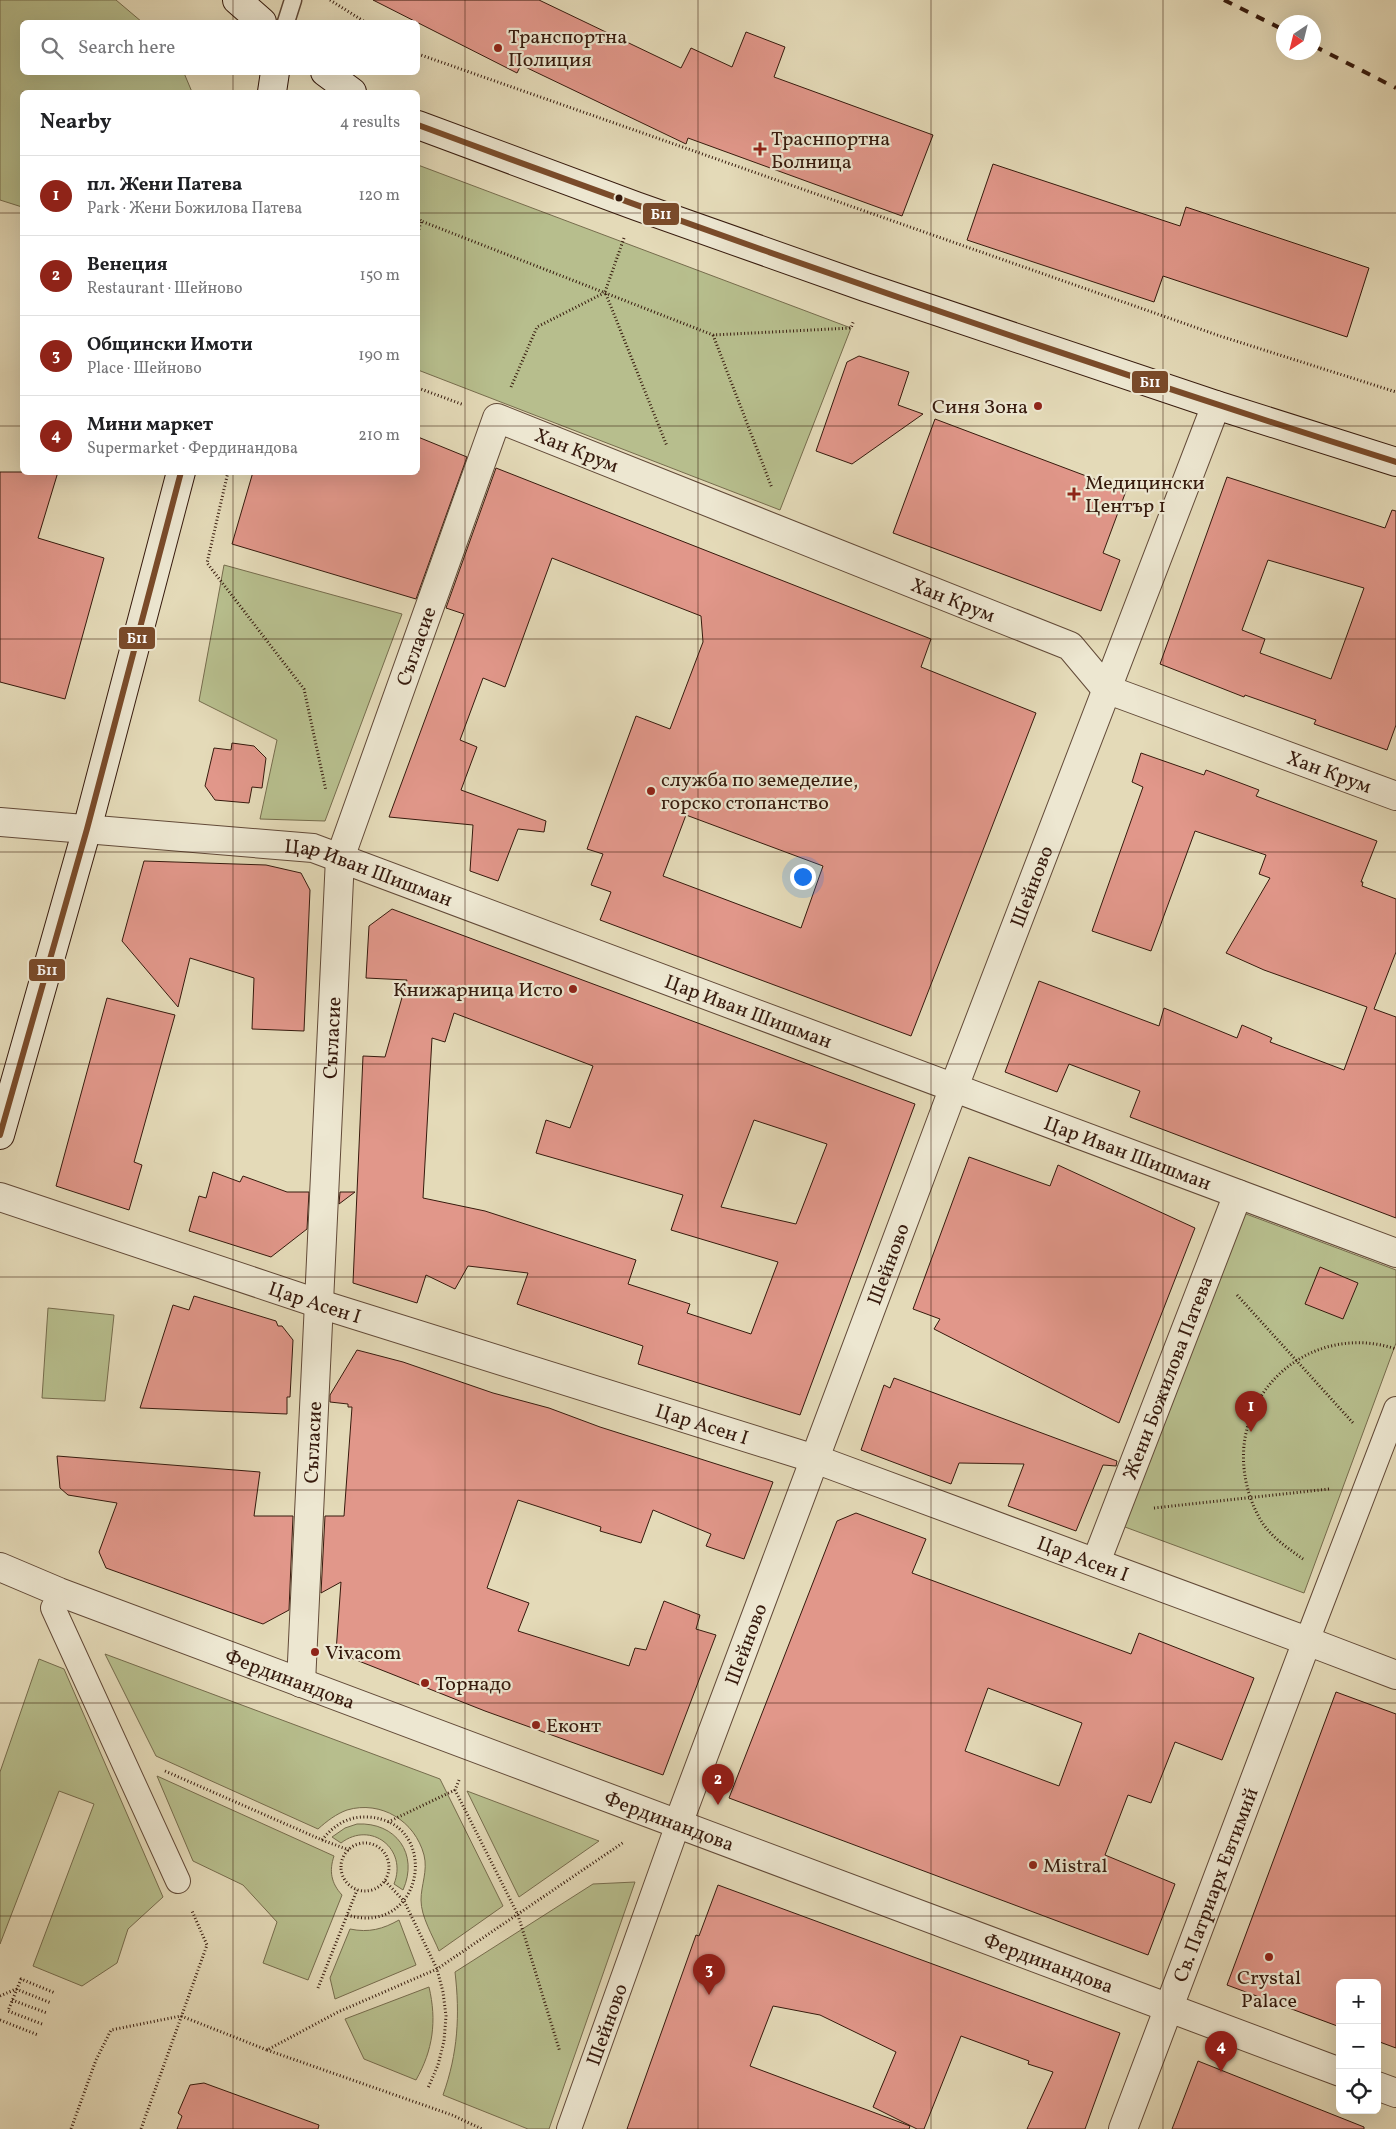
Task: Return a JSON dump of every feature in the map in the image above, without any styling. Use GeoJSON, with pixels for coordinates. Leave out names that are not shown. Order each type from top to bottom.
{"type":"FeatureCollection","features":[{"type":"Feature","properties":{"kind":"street"},"geometry":{"type":"LineString","coordinates":[[237,0],[260,20]]}},
{"type":"Feature","properties":{"kind":"street"},"geometry":{"type":"LineString","coordinates":[[272,90],[275,75]]}},
{"type":"Feature","properties":{"kind":"street"},"geometry":{"type":"LineString","coordinates":[[329,75],[349,90]]}},
{"type":"Feature","properties":{"kind":"street"},"geometry":{"type":"LineString","coordinates":[[420,126],[633,205],[865,286],[1216,405],[1396,462]]}},
{"type":"Feature","properties":{"kind":"street","name":"Шейново"},"geometry":{"type":"LineString","coordinates":[[569,2129],[678,1824],[954,1087],[1216,405]]}},
{"type":"Feature","properties":{"kind":"street","name":"Хан Крум"},"geometry":{"type":"LineString","coordinates":[[498,418],[1070,646],[1106,689],[1396,796]]}},
{"type":"Feature","properties":{"kind":"street","name":"Съгласие"},"geometry":{"type":"LineString","coordinates":[[301,1683],[340,858],[498,418]]}},
{"type":"Feature","properties":{"kind":"street"},"geometry":{"type":"LineString","coordinates":[[0,1135],[87,828],[180,475]]}},
{"type":"Feature","properties":{"kind":"street","name":"Цар Иван Шишман"},"geometry":{"type":"LineString","coordinates":[[0,822],[313,848],[1396,1253]]}},
{"type":"Feature","properties":{"kind":"street","name":"Жени Божилова Патева"},"geometry":{"type":"LineString","coordinates":[[1096,1562],[1238,1194]]}},
{"type":"Feature","properties":{"kind":"street","name":"Цар Асен I"},"geometry":{"type":"LineString","coordinates":[[0,1197],[320,1304],[815,1459],[1396,1675]]}},
{"type":"Feature","properties":{"kind":"street"},"geometry":{"type":"LineString","coordinates":[[1307,1641],[1396,1409]]}},
{"type":"Feature","properties":{"kind":"street","name":"Фердинандова"},"geometry":{"type":"LineString","coordinates":[[0,1567],[59,1592],[1336,2071]]}},
{"type":"Feature","properties":{"kind":"street"},"geometry":{"type":"LineString","coordinates":[[53,1608],[178,1881]]}},
{"type":"Feature","properties":{"kind":"street","name":"Св. Патриарх Евтимий"},"geometry":{"type":"LineString","coordinates":[[1123,2129],[1307,1641]]}},
{"type":"Feature","properties":{"kind":"street"},"geometry":{"type":"LineString","coordinates":[[1381,2087],[1396,2093]]}},
{"type":"Feature","properties":{"kind":"lane"},"geometry":{"type":"LineString","coordinates":[[287,20],[293,0]]}},
{"type":"Feature","properties":{"kind":"path"},"geometry":{"type":"LineString","coordinates":[[330,0],[362,20]]}},
{"type":"Feature","properties":{"kind":"path"},"geometry":{"type":"LineString","coordinates":[[420,55],[1201,329],[1396,392]]}},
{"type":"Feature","properties":{"kind":"path"},"geometry":{"type":"LineString","coordinates":[[633,205],[605,292],[684,492]]}},
{"type":"Feature","properties":{"kind":"path"},"geometry":{"type":"LineString","coordinates":[[420,225],[421,221],[713,334],[851,328],[865,286]]}},
{"type":"Feature","properties":{"kind":"path"},"geometry":{"type":"LineString","coordinates":[[420,389],[498,418],[536,327],[605,292]]}},
{"type":"Feature","properties":{"kind":"path"},"geometry":{"type":"LineString","coordinates":[[713,334],[790,534]]}},
{"type":"Feature","properties":{"kind":"path"},"geometry":{"type":"LineString","coordinates":[[227,475],[207,564],[304,689],[326,792]]}},
{"type":"Feature","properties":{"kind":"path"},"geometry":{"type":"LineString","coordinates":[[1210,1265],[1379,1453]]}},
{"type":"Feature","properties":{"kind":"path"},"geometry":{"type":"LineString","coordinates":[[1334,1572],[1306,1561],[1282,1544],[1263,1524],[1250,1498],[1244,1473],[1244,1456],[1249,1421],[1259,1398],[1275,1377],[1296,1360],[1322,1348],[1351,1342],[1381,1344],[1396,1349]]}},
{"type":"Feature","properties":{"kind":"path"},"geometry":{"type":"LineString","coordinates":[[1115,1512],[1367,1484]]}},
{"type":"Feature","properties":{"kind":"path"},"geometry":{"type":"LineString","coordinates":[[118,1751],[349,1850]]}},
{"type":"Feature","properties":{"kind":"path"},"geometry":{"type":"LineString","coordinates":[[388,1822],[455,1790],[460,1780]]}},
{"type":"Feature","properties":{"kind":"path"},"geometry":{"type":"LineString","coordinates":[[455,1790],[518,1915],[560,2054]]}},
{"type":"Feature","properties":{"kind":"path"},"geometry":{"type":"LineString","coordinates":[[322,1840],[335,1826],[351,1818],[370,1817],[388,1822],[403,1833],[413,1849],[416,1858],[416,1876],[414,1885],[404,1901],[392,1911],[378,1917],[367,1919],[347,1915]]}},
{"type":"Feature","properties":{"kind":"path"},"geometry":{"type":"LineString","coordinates":[[267,2050],[338,2012],[437,1969],[624,1841]]}},
{"type":"Feature","properties":{"kind":"path"},"geometry":{"type":"LineString","coordinates":[[364,1843],[380,1848],[389,1862],[389,1870],[385,1881],[375,1890],[357,1890],[345,1881],[341,1865],[349,1850],[356,1845],[364,1843]]}},
{"type":"Feature","properties":{"kind":"path"},"geometry":{"type":"LineString","coordinates":[[140,2129],[207,1945],[178,1881]]}},
{"type":"Feature","properties":{"kind":"path"},"geometry":{"type":"LineString","coordinates":[[385,1881],[404,1901],[437,1969],[444,1992],[445,2033],[438,2065],[428,2088]]}},
{"type":"Feature","properties":{"kind":"path"},"geometry":{"type":"LineString","coordinates":[[318,1988],[357,1890]]}},
{"type":"Feature","properties":{"kind":"path"},"geometry":{"type":"LineString","coordinates":[[42,2024],[8,2011],[20,1979],[55,1993]]}},
{"type":"Feature","properties":{"kind":"path"},"geometry":{"type":"LineString","coordinates":[[0,1996],[16,1990],[51,2003]]}},
{"type":"Feature","properties":{"kind":"path"},"geometry":{"type":"LineString","coordinates":[[12,2000],[46,2013]]}},
{"type":"Feature","properties":{"kind":"path"},"geometry":{"type":"LineString","coordinates":[[71,2129],[96,2060],[111,2030],[181,2016],[267,2050],[452,2115],[482,2129]]}},
{"type":"Feature","properties":{"kind":"path"},"geometry":{"type":"LineString","coordinates":[[0,2020],[38,2034]]}},
{"type":"Feature","properties":{"kind":"green space"},"geometry":{"type":"Polygon","coordinates":[[[0,0],[116,0],[140,20],[20,20],[20,75],[185,75],[191,90],[20,90],[20,206],[0,200],[0,0]]]}},
{"type":"Feature","properties":{"kind":"green space"},"geometry":{"type":"Polygon","coordinates":[[[420,166],[851,328],[780,510],[420,371],[420,166]]]}},
{"type":"Feature","properties":{"kind":"green space"},"geometry":{"type":"Polygon","coordinates":[[[224,565],[402,614],[325,821],[260,819],[277,740],[199,701],[224,565]]]}},
{"type":"Feature","properties":{"kind":"green space"},"geometry":{"type":"Polygon","coordinates":[[[1222,1205],[1396,1270],[1396,1343],[1304,1593],[1106,1520],[1222,1205]]]}},
{"type":"Feature","properties":{"kind":"green space"},"geometry":{"type":"Polygon","coordinates":[[[48,1308],[114,1315],[105,1401],[42,1398],[48,1308]]]}},
{"type":"Feature","properties":{"kind":"green space"},"geometry":{"type":"Polygon","coordinates":[[[105,1654],[440,1779],[503,1906],[439,1951],[425,1920],[421,1900],[425,1872],[424,1855],[420,1843],[405,1823],[384,1811],[360,1808],[347,1810],[339,1814],[318,1829],[156,1756],[105,1654]]]}},
{"type":"Feature","properties":{"kind":"green space"},"geometry":{"type":"Polygon","coordinates":[[[39,1659],[64,1669],[163,1897],[128,1929],[117,1963],[82,1986],[33,1966],[94,1804],[59,1791],[0,1944],[0,1772],[39,1659]]]}},
{"type":"Feature","properties":{"kind":"green space"},"geometry":{"type":"Polygon","coordinates":[[[157,1776],[334,1856],[332,1877],[335,1886],[342,1895],[308,1980],[263,1963],[277,1922],[243,1885],[193,1861],[157,1776]]]}},
{"type":"Feature","properties":{"kind":"green space"},"geometry":{"type":"Polygon","coordinates":[[[467,1791],[599,1841],[519,1897],[467,1791]]]}},
{"type":"Feature","properties":{"kind":"green space"},"geometry":{"type":"Polygon","coordinates":[[[357,1824],[383,1828],[401,1843],[406,1853],[408,1864],[403,1890],[394,1884],[397,1871],[396,1860],[384,1842],[375,1837],[364,1835],[352,1837],[341,1843],[332,1837],[345,1828],[357,1824]]]}},
{"type":"Feature","properties":{"kind":"green space"},"geometry":{"type":"Polygon","coordinates":[[[635,1882],[549,2129],[528,2129],[443,2095],[455,2049],[457,2003],[455,1972],[593,1884],[635,1882]]]}},
{"type":"Feature","properties":{"kind":"green space"},"geometry":{"type":"Polygon","coordinates":[[[399,1920],[416,1965],[335,1999],[330,1978],[350,1929],[363,1931],[376,1929],[399,1920]]]}},
{"type":"Feature","properties":{"kind":"green space"},"geometry":{"type":"Polygon","coordinates":[[[429,1987],[433,2012],[432,2035],[426,2058],[416,2080],[364,2059],[345,2019],[429,1987]]]}},
{"type":"Feature","properties":{"kind":"building"},"geometry":{"type":"Polygon","coordinates":[[[373,0],[539,0],[681,68],[691,48],[732,67],[746,32],[785,47],[774,77],[933,135],[902,216],[688,138],[686,144],[521,65],[517,73],[420,24],[420,20],[412,20],[373,0]]]}},
{"type":"Feature","properties":{"kind":"building"},"geometry":{"type":"Polygon","coordinates":[[[993,164],[1180,226],[1186,207],[1369,268],[1347,337],[1163,276],[1154,302],[967,240],[993,164]]]}},
{"type":"Feature","properties":{"kind":"building"},"geometry":{"type":"Polygon","coordinates":[[[859,356],[909,372],[898,405],[923,414],[852,464],[816,451],[847,362],[859,356]]]}},
{"type":"Feature","properties":{"kind":"building","name":"Медицински Център 1"},"geometry":{"type":"Polygon","coordinates":[[[935,419],[1126,491],[1103,553],[1120,560],[1101,611],[893,533],[935,419]]]}},
{"type":"Feature","properties":{"kind":"building"},"geometry":{"type":"Polygon","coordinates":[[[420,438],[467,457],[416,599],[232,544],[252,475],[420,475],[420,438]]]}},
{"type":"Feature","properties":{"kind":"building"},"geometry":{"type":"Polygon","coordinates":[[[496,468],[931,639],[921,667],[1036,713],[911,1036],[600,920],[611,892],[591,885],[603,854],[587,849],[636,716],[670,729],[703,642],[701,616],[552,558],[505,687],[483,678],[460,740],[477,747],[461,790],[546,821],[544,832],[518,829],[498,881],[470,871],[473,825],[389,817],[464,614],[446,608],[496,468]],[[686,815],[663,876],[801,928],[823,866],[686,815]]]}},
{"type":"Feature","properties":{"kind":"building"},"geometry":{"type":"Polygon","coordinates":[[[0,472],[20,472],[20,475],[57,475],[38,538],[104,558],[65,699],[0,682],[0,472]]]}},
{"type":"Feature","properties":{"kind":"building"},"geometry":{"type":"Polygon","coordinates":[[[1227,477],[1385,528],[1392,510],[1396,511],[1396,725],[1387,750],[1314,724],[1316,720],[1245,695],[1244,697],[1160,664],[1227,477]],[[1268,560],[1242,630],[1265,639],[1260,653],[1331,679],[1364,588],[1268,560]]]}},
{"type":"Feature","properties":{"kind":"building"},"geometry":{"type":"Polygon","coordinates":[[[232,743],[254,746],[266,758],[262,788],[252,787],[249,803],[215,800],[205,786],[214,748],[231,750],[232,743]]]}},
{"type":"Feature","properties":{"kind":"building"},"geometry":{"type":"Polygon","coordinates":[[[1141,753],[1204,775],[1206,770],[1259,790],[1256,796],[1377,841],[1361,882],[1363,882],[1362,886],[1396,899],[1396,952],[1374,1009],[1396,1017],[1396,1218],[1130,1117],[1140,1091],[1069,1064],[1057,1092],[1005,1072],[1039,981],[1159,1026],[1164,1008],[1237,1038],[1242,1025],[1272,1038],[1270,1042],[1344,1070],[1367,1007],[1264,970],[1226,953],[1270,878],[1259,874],[1266,855],[1195,831],[1151,951],[1092,931],[1143,787],[1132,782],[1141,753]]]}},
{"type":"Feature","properties":{"kind":"building"},"geometry":{"type":"Polygon","coordinates":[[[144,861],[266,865],[301,873],[310,890],[304,1031],[252,1029],[254,978],[190,958],[178,1007],[122,941],[144,861]]]}},
{"type":"Feature","properties":{"kind":"building"},"geometry":{"type":"Polygon","coordinates":[[[392,909],[915,1104],[800,1415],[638,1364],[643,1346],[517,1304],[528,1273],[468,1266],[455,1289],[426,1275],[417,1303],[353,1283],[363,1056],[385,1057],[407,980],[366,978],[369,926],[392,909]],[[454,1013],[445,1042],[432,1038],[423,1198],[485,1211],[636,1260],[628,1284],[690,1304],[687,1313],[751,1334],[778,1262],[671,1230],[683,1195],[536,1153],[546,1120],[570,1128],[593,1066],[454,1013]],[[754,1120],[721,1207],[796,1224],[827,1144],[754,1120]]]}},
{"type":"Feature","properties":{"kind":"building"},"geometry":{"type":"Polygon","coordinates":[[[107,998],[175,1015],[134,1162],[142,1165],[129,1210],[56,1186],[107,998]]]}},
{"type":"Feature","properties":{"kind":"building"},"geometry":{"type":"Polygon","coordinates":[[[969,1157],[1050,1186],[1058,1165],[1195,1228],[1119,1423],[934,1329],[940,1319],[913,1309],[969,1157]]]}},
{"type":"Feature","properties":{"kind":"building"},"geometry":{"type":"Polygon","coordinates":[[[213,1172],[240,1182],[243,1176],[287,1192],[309,1192],[307,1229],[271,1257],[189,1231],[199,1196],[206,1198],[213,1172]]]}},
{"type":"Feature","properties":{"kind":"building"},"geometry":{"type":"Polygon","coordinates":[[[340,1192],[355,1192],[339,1204],[340,1192]]]}},
{"type":"Feature","properties":{"kind":"building"},"geometry":{"type":"Polygon","coordinates":[[[1320,1267],[1358,1283],[1343,1319],[1305,1304],[1320,1267]]]}},
{"type":"Feature","properties":{"kind":"building"},"geometry":{"type":"Polygon","coordinates":[[[194,1296],[276,1321],[278,1326],[282,1326],[293,1340],[290,1397],[287,1397],[287,1414],[140,1408],[173,1305],[189,1310],[194,1296]]]}},
{"type":"Feature","properties":{"kind":"building"},"geometry":{"type":"Polygon","coordinates":[[[357,1350],[403,1362],[493,1393],[549,1408],[600,1427],[773,1482],[744,1559],[706,1546],[711,1534],[653,1510],[641,1543],[600,1531],[601,1527],[518,1500],[487,1588],[529,1603],[518,1631],[629,1666],[635,1648],[646,1650],[664,1601],[700,1615],[696,1629],[716,1635],[663,1775],[485,1711],[336,1652],[341,1582],[321,1593],[325,1516],[344,1516],[352,1407],[348,1407],[348,1404],[330,1402],[330,1395],[357,1350]]]}},
{"type":"Feature","properties":{"kind":"building"},"geometry":{"type":"Polygon","coordinates":[[[894,1378],[1117,1461],[1116,1466],[1103,1465],[1076,1531],[1008,1506],[1024,1464],[959,1463],[951,1484],[861,1450],[884,1385],[890,1388],[894,1378]]]}},
{"type":"Feature","properties":{"kind":"building"},"geometry":{"type":"Polygon","coordinates":[[[57,1456],[260,1472],[254,1516],[293,1516],[289,1610],[263,1624],[106,1568],[99,1552],[117,1503],[68,1495],[60,1488],[57,1456]]]}},
{"type":"Feature","properties":{"kind":"building"},"geometry":{"type":"Polygon","coordinates":[[[856,1513],[926,1539],[912,1573],[1131,1654],[1139,1633],[1254,1678],[1222,1760],[1175,1742],[1151,1803],[1128,1795],[1105,1855],[1175,1884],[1148,1955],[729,1798],[837,1521],[856,1513]],[[988,1688],[965,1751],[1059,1786],[1082,1723],[988,1688]]]}},
{"type":"Feature","properties":{"kind":"building"},"geometry":{"type":"Polygon","coordinates":[[[1336,1692],[1396,1714],[1396,2048],[1381,2042],[1381,1979],[1336,1979],[1336,2026],[1227,1985],[1336,1692]]]}},
{"type":"Feature","properties":{"kind":"building"},"geometry":{"type":"Polygon","coordinates":[[[718,1885],[1120,2033],[1085,2129],[1027,2129],[1053,2072],[1028,2064],[1029,2061],[961,2036],[924,2129],[917,2129],[873,2107],[896,2052],[820,2015],[773,2006],[750,2066],[910,2126],[909,2129],[627,2129],[696,1935],[699,1936],[718,1885]]]}},
{"type":"Feature","properties":{"kind":"building"},"geometry":{"type":"Polygon","coordinates":[[[1198,2061],[1364,2127],[1364,2129],[1172,2129],[1198,2061]]]}},
{"type":"Feature","properties":{"kind":"building"},"geometry":{"type":"Polygon","coordinates":[[[204,2083],[319,2125],[318,2129],[177,2129],[182,2116],[178,2113],[190,2085],[204,2083]]]}},
{"type":"Feature","properties":{"kind":"railway"},"geometry":{"type":"LineString","coordinates":[[1224,0],[1276,26]]}},
{"type":"Feature","properties":{"kind":"railway"},"geometry":{"type":"LineString","coordinates":[[1321,50],[1396,88]]}},
{"type":"Feature","properties":{"kind":"transit line","name":"Б11"},"geometry":{"type":"LineString","coordinates":[[420,126],[783,257],[1027,341],[1396,462]]}},
{"type":"Feature","properties":{"kind":"transit line","name":"Б11"},"geometry":{"type":"LineString","coordinates":[[0,1135],[87,829],[180,475]]}},
{"type":"Feature","properties":{"kind":"place","name":"Транспортна Полиция"},"geometry":{"type":"Point","coordinates":[498,48]}},
{"type":"Feature","properties":{"kind":"place","name":"Траснпортна Болница"},"geometry":{"type":"Point","coordinates":[760,149]}},
{"type":"Feature","properties":{"kind":"place","name":"Синя Зона"},"geometry":{"type":"Point","coordinates":[1038,406]}},
{"type":"Feature","properties":{"kind":"place","name":"Медицински Център 1"},"geometry":{"type":"Point","coordinates":[1074,494]}},
{"type":"Feature","properties":{"kind":"place","name":"служба по земеделие, горско стопанство"},"geometry":{"type":"Point","coordinates":[651,791]}},
{"type":"Feature","properties":{"kind":"place","name":"Книжарница Исто"},"geometry":{"type":"Point","coordinates":[573,989]}},
{"type":"Feature","properties":{"kind":"place","name":"пл. Жени Патева"},"geometry":{"type":"Point","coordinates":[1251,1432]}},
{"type":"Feature","properties":{"kind":"place","name":"Vivacom"},"geometry":{"type":"Point","coordinates":[315,1652]}},
{"type":"Feature","properties":{"kind":"place","name":"Торнадо"},"geometry":{"type":"Point","coordinates":[425,1683]}},
{"type":"Feature","properties":{"kind":"place","name":"Еконт"},"geometry":{"type":"Point","coordinates":[536,1725]}},
{"type":"Feature","properties":{"kind":"place","name":"Венеция"},"geometry":{"type":"Point","coordinates":[718,1805]}},
{"type":"Feature","properties":{"kind":"place","name":"Mistral"},"geometry":{"type":"Point","coordinates":[1033,1865]}},
{"type":"Feature","properties":{"kind":"place","name":"Crystal Palace"},"geometry":{"type":"Point","coordinates":[1269,1957]}},
{"type":"Feature","properties":{"kind":"place","name":"Общински Имоти"},"geometry":{"type":"Point","coordinates":[709,1995]}},
{"type":"Feature","properties":{"kind":"place","name":"Мини маркет"},"geometry":{"type":"Point","coordinates":[1221,2072]}}]}
